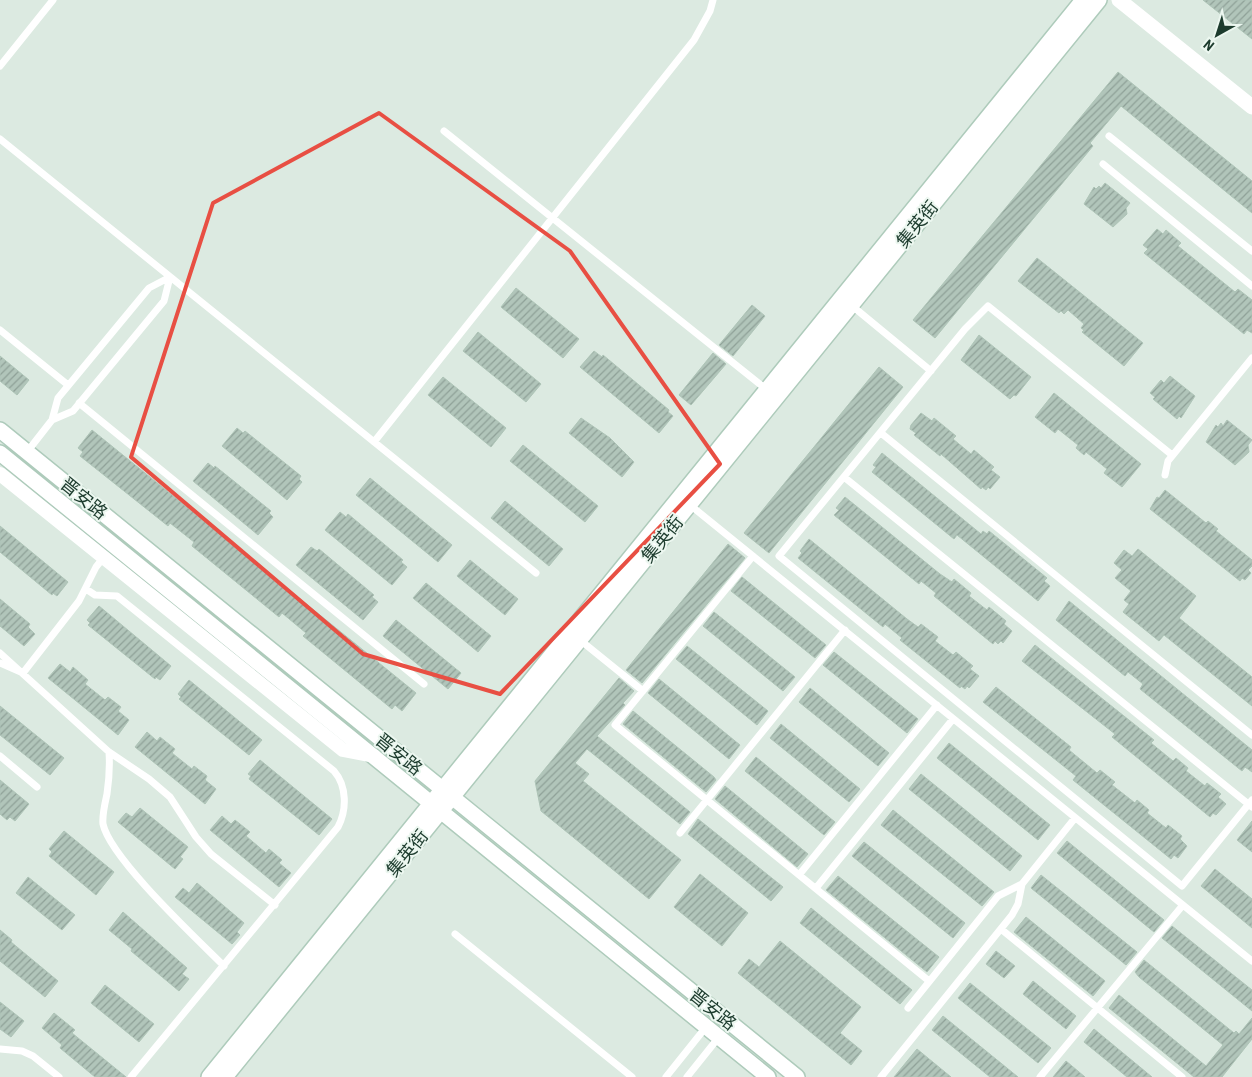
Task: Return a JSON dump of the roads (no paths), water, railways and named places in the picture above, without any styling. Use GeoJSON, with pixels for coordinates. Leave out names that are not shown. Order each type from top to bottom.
{"type":"FeatureCollection","features":[{"type":"Feature","properties":{"kind":"main road","name":"集英街"},"geometry":{"type":"LineString","coordinates":[[225,1077],[766,390],[1083,0]]}},
{"type":"Feature","properties":{"kind":"main road","name":"集英街"},"geometry":{"type":"LineString","coordinates":[[447,793],[580,640],[1099,0]]}},
{"type":"Feature","properties":{"kind":"main road"},"geometry":{"type":"LineString","coordinates":[[1119,0],[1252,107]]}},
{"type":"Feature","properties":{"kind":"main road"},"geometry":{"type":"LineString","coordinates":[[1134,0],[1252,95]]}},
{"type":"Feature","properties":{"kind":"main road","name":"晋安路"},"geometry":{"type":"LineString","coordinates":[[0,430],[797,1077]]}},
{"type":"Feature","properties":{"kind":"main road","name":"晋安路"},"geometry":{"type":"LineString","coordinates":[[0,453],[768,1077]]}},
{"type":"Feature","properties":{"kind":"main road","name":"集英街"},"geometry":{"type":"LineString","coordinates":[[209,1077],[436,807]]}},
{"type":"Feature","properties":{"kind":"street"},"geometry":{"type":"LineString","coordinates":[[0,474],[343,750],[374,756]]}},
{"type":"Feature","properties":{"kind":"lane"},"geometry":{"type":"LineString","coordinates":[[0,66],[53,0]]}},
{"type":"Feature","properties":{"kind":"lane"},"geometry":{"type":"LineString","coordinates":[[374,442],[694,40],[710,11],[713,0]]}},
{"type":"Feature","properties":{"kind":"lane"},"geometry":{"type":"LineString","coordinates":[[444,131],[766,390]]}},
{"type":"Feature","properties":{"kind":"lane"},"geometry":{"type":"LineString","coordinates":[[1109,136],[1252,251]]}},
{"type":"Feature","properties":{"kind":"lane"},"geometry":{"type":"LineString","coordinates":[[0,139],[536,573]]}},
{"type":"Feature","properties":{"kind":"lane"},"geometry":{"type":"LineString","coordinates":[[1103,164],[1252,286]]}},
{"type":"Feature","properties":{"kind":"lane"},"geometry":{"type":"LineString","coordinates":[[27,452],[52,420],[58,398],[68,385],[149,288],[170,277]]}},
{"type":"Feature","properties":{"kind":"lane"},"geometry":{"type":"LineString","coordinates":[[52,420],[73,411],[80,403],[164,301],[170,277]]}},
{"type":"Feature","properties":{"kind":"lane"},"geometry":{"type":"LineString","coordinates":[[851,306],[931,371]]}},
{"type":"Feature","properties":{"kind":"lane"},"geometry":{"type":"LineString","coordinates":[[844,477],[1251,804],[1182,886],[779,556],[965,329],[988,306],[1172,455]]}},
{"type":"Feature","properties":{"kind":"lane"},"geometry":{"type":"LineString","coordinates":[[0,330],[68,385]]}},
{"type":"Feature","properties":{"kind":"lane"},"geometry":{"type":"LineString","coordinates":[[1164,475],[1168,460],[1252,358]]}},
{"type":"Feature","properties":{"kind":"lane"},"geometry":{"type":"LineString","coordinates":[[80,403],[424,684]]}},
{"type":"Feature","properties":{"kind":"lane"},"geometry":{"type":"LineString","coordinates":[[881,433],[1252,736]]}},
{"type":"Feature","properties":{"kind":"lane"},"geometry":{"type":"LineString","coordinates":[[690,505],[1252,961]]}},
{"type":"Feature","properties":{"kind":"lane"},"geometry":{"type":"LineString","coordinates":[[753,556],[615,725],[929,981]]}},
{"type":"Feature","properties":{"kind":"lane"},"geometry":{"type":"LineString","coordinates":[[23,672],[80,602],[96,566],[104,558]]}},
{"type":"Feature","properties":{"kind":"lane"},"geometry":{"type":"LineString","coordinates":[[86,589],[96,595],[117,596],[334,771],[342,780],[344,817],[338,827],[131,1077]]}},
{"type":"Feature","properties":{"kind":"lane"},"geometry":{"type":"LineString","coordinates":[[680,833],[845,630]]}},
{"type":"Feature","properties":{"kind":"lane"},"geometry":{"type":"LineString","coordinates":[[580,640],[643,691]]}},
{"type":"Feature","properties":{"kind":"lane"},"geometry":{"type":"LineString","coordinates":[[0,653],[23,672],[108,752],[149,779],[170,797],[196,837],[211,854],[275,905]]}},
{"type":"Feature","properties":{"kind":"lane"},"geometry":{"type":"LineString","coordinates":[[0,663],[23,672]]}},
{"type":"Feature","properties":{"kind":"lane"},"geometry":{"type":"LineString","coordinates":[[799,874],[937,705]]}},
{"type":"Feature","properties":{"kind":"lane"},"geometry":{"type":"LineString","coordinates":[[816,888],[954,719]]}},
{"type":"Feature","properties":{"kind":"lane"},"geometry":{"type":"LineString","coordinates":[[108,752],[108,784],[103,824],[108,837],[117,851],[164,906],[224,966]]}},
{"type":"Feature","properties":{"kind":"lane"},"geometry":{"type":"LineString","coordinates":[[0,756],[38,786]]}},
{"type":"Feature","properties":{"kind":"lane"},"geometry":{"type":"LineString","coordinates":[[881,1077],[1001,929],[1018,904],[1022,884],[1076,818]]}},
{"type":"Feature","properties":{"kind":"lane"},"geometry":{"type":"LineString","coordinates":[[908,1008],[998,896],[1006,890],[1022,884]]}},
{"type":"Feature","properties":{"kind":"lane"},"geometry":{"type":"LineString","coordinates":[[1040,1077],[1183,905]]}},
{"type":"Feature","properties":{"kind":"lane"},"geometry":{"type":"LineString","coordinates":[[1001,929],[1182,1077]]}},
{"type":"Feature","properties":{"kind":"lane"},"geometry":{"type":"LineString","coordinates":[[455,934],[632,1077]]}},
{"type":"Feature","properties":{"kind":"lane"},"geometry":{"type":"LineString","coordinates":[[666,1077],[706,1027]]}},
{"type":"Feature","properties":{"kind":"lane"},"geometry":{"type":"LineString","coordinates":[[687,1077],[719,1037]]}},
{"type":"Feature","properties":{"kind":"lane"},"geometry":{"type":"LineString","coordinates":[[0,1049],[22,1051],[32,1056],[58,1077]]}}]}
